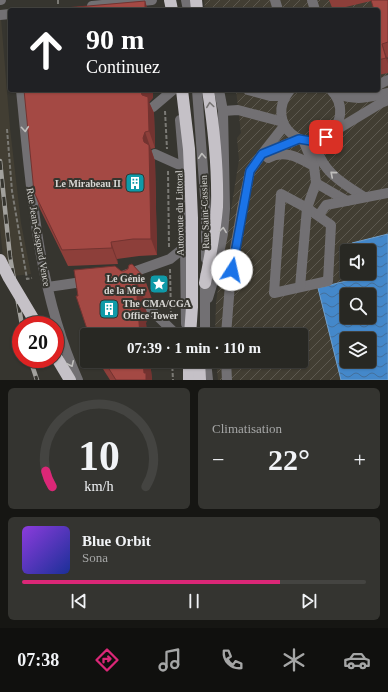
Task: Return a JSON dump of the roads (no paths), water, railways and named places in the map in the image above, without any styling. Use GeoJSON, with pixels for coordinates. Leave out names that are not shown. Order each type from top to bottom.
{"type":"FeatureCollection","features":[{"type":"Feature","properties":{"kind":"highway","name":"Autoroute du Littoral"},"geometry":{"type":"LineString","coordinates":[[182,92],[189,149],[192,218],[192,307],[190,328]]}},
{"type":"Feature","properties":{"kind":"highway"},"geometry":{"type":"LineString","coordinates":[[205,283],[215,228],[217,197],[216,144],[208,92]]}},
{"type":"Feature","properties":{"kind":"highway"},"geometry":{"type":"LineString","coordinates":[[0,260],[32,316]]}},
{"type":"Feature","properties":{"kind":"highway"},"geometry":{"type":"LineString","coordinates":[[192,307],[195,328]]}},
{"type":"Feature","properties":{"kind":"highway"},"geometry":{"type":"LineString","coordinates":[[63,368],[70,380]]}},
{"type":"Feature","properties":{"kind":"highway"},"geometry":{"type":"LineString","coordinates":[[188,368],[189,380]]}},
{"type":"Feature","properties":{"kind":"highway"},"geometry":{"type":"LineString","coordinates":[[199,368],[200,380]]}},
{"type":"Feature","properties":{"kind":"street"},"geometry":{"type":"LineString","coordinates":[[89,8],[152,0]]}},
{"type":"Feature","properties":{"kind":"street","name":"Rue Jean-Gaspard Vence"},"geometry":{"type":"LineString","coordinates":[[21,92],[33,209],[38,239],[48,287],[67,355],[78,380]]}},
{"type":"Feature","properties":{"kind":"street"},"geometry":{"type":"LineString","coordinates":[[153,107],[171,92]]}},
{"type":"Feature","properties":{"kind":"street","name":"Rue Saint-Cassien"},"geometry":{"type":"LineString","coordinates":[[177,92],[184,167],[186,328]]}},
{"type":"Feature","properties":{"kind":"street","name":"Rue Saint-Cassien"},"geometry":{"type":"LineString","coordinates":[[197,92],[206,209],[205,328]]}},
{"type":"Feature","properties":{"kind":"street"},"geometry":{"type":"LineString","coordinates":[[205,309],[214,278],[225,209],[223,111],[219,92]]}},
{"type":"Feature","properties":{"kind":"street"},"geometry":{"type":"LineString","coordinates":[[255,92],[270,96],[288,93]]}},
{"type":"Feature","properties":{"kind":"street"},"geometry":{"type":"LineString","coordinates":[[331,133],[340,118],[338,100],[333,92]]}},
{"type":"Feature","properties":{"kind":"street"},"geometry":{"type":"LineString","coordinates":[[335,92],[355,99],[388,98]]}},
{"type":"Feature","properties":{"kind":"street"},"geometry":{"type":"LineString","coordinates":[[288,93],[281,108],[284,124],[290,133],[301,139],[316,141],[326,137],[388,98]]}},
{"type":"Feature","properties":{"kind":"street"},"geometry":{"type":"LineString","coordinates":[[223,111],[238,110],[284,124]]}},
{"type":"Feature","properties":{"kind":"street"},"geometry":{"type":"LineString","coordinates":[[227,328],[232,270],[250,171],[284,124]]}},
{"type":"Feature","properties":{"kind":"street"},"geometry":{"type":"LineString","coordinates":[[262,154],[301,139]]}},
{"type":"Feature","properties":{"kind":"street"},"geometry":{"type":"LineString","coordinates":[[300,287],[307,208],[316,183],[314,166],[301,139]]}},
{"type":"Feature","properties":{"kind":"street"},"geometry":{"type":"LineString","coordinates":[[316,141],[320,158],[327,168],[364,197]]}},
{"type":"Feature","properties":{"kind":"street"},"geometry":{"type":"LineString","coordinates":[[255,164],[272,156],[283,153],[293,155],[314,166]]}},
{"type":"Feature","properties":{"kind":"street"},"geometry":{"type":"LineString","coordinates":[[155,154],[184,167]]}},
{"type":"Feature","properties":{"kind":"street"},"geometry":{"type":"LineString","coordinates":[[316,183],[347,201]]}},
{"type":"Feature","properties":{"kind":"street"},"geometry":{"type":"LineString","coordinates":[[319,215],[326,205],[388,192]]}},
{"type":"Feature","properties":{"kind":"street"},"geometry":{"type":"LineString","coordinates":[[281,194],[307,208],[319,215],[331,225],[328,281],[274,293],[281,194]]}},
{"type":"Feature","properties":{"kind":"street"},"geometry":{"type":"LineString","coordinates":[[128,286],[117,278],[170,259],[185,247]]}},
{"type":"Feature","properties":{"kind":"street"},"geometry":{"type":"LineString","coordinates":[[48,287],[98,280]]}},
{"type":"Feature","properties":{"kind":"street"},"geometry":{"type":"LineString","coordinates":[[150,309],[170,328]]}},
{"type":"Feature","properties":{"kind":"street"},"geometry":{"type":"LineString","coordinates":[[207,368],[208,380]]}},
{"type":"Feature","properties":{"kind":"street"},"geometry":{"type":"LineString","coordinates":[[226,368],[227,380]]}},
{"type":"Feature","properties":{"kind":"water"},"geometry":{"type":"Polygon","coordinates":[[[388,234],[388,380],[341,380],[318,288],[350,280],[376,280],[376,244],[352,244],[388,234]]]}},
{"type":"Feature","properties":{"kind":"railway"},"geometry":{"type":"LineString","coordinates":[[0,161],[10,257],[20,316]]}},
{"type":"Feature","properties":{"kind":"railway"},"geometry":{"type":"LineString","coordinates":[[33,368],[37,380]]}},
{"type":"Feature","properties":{"kind":"place","name":"Le Mirabeau II"},"geometry":{"type":"Point","coordinates":[135,183]}},
{"type":"Feature","properties":{"kind":"place","name":"Le Génie de la Mer"},"geometry":{"type":"Point","coordinates":[159,284]}},
{"type":"Feature","properties":{"kind":"place","name":"The CMA/CGA Office Tower"},"geometry":{"type":"Point","coordinates":[109,309]}}]}
